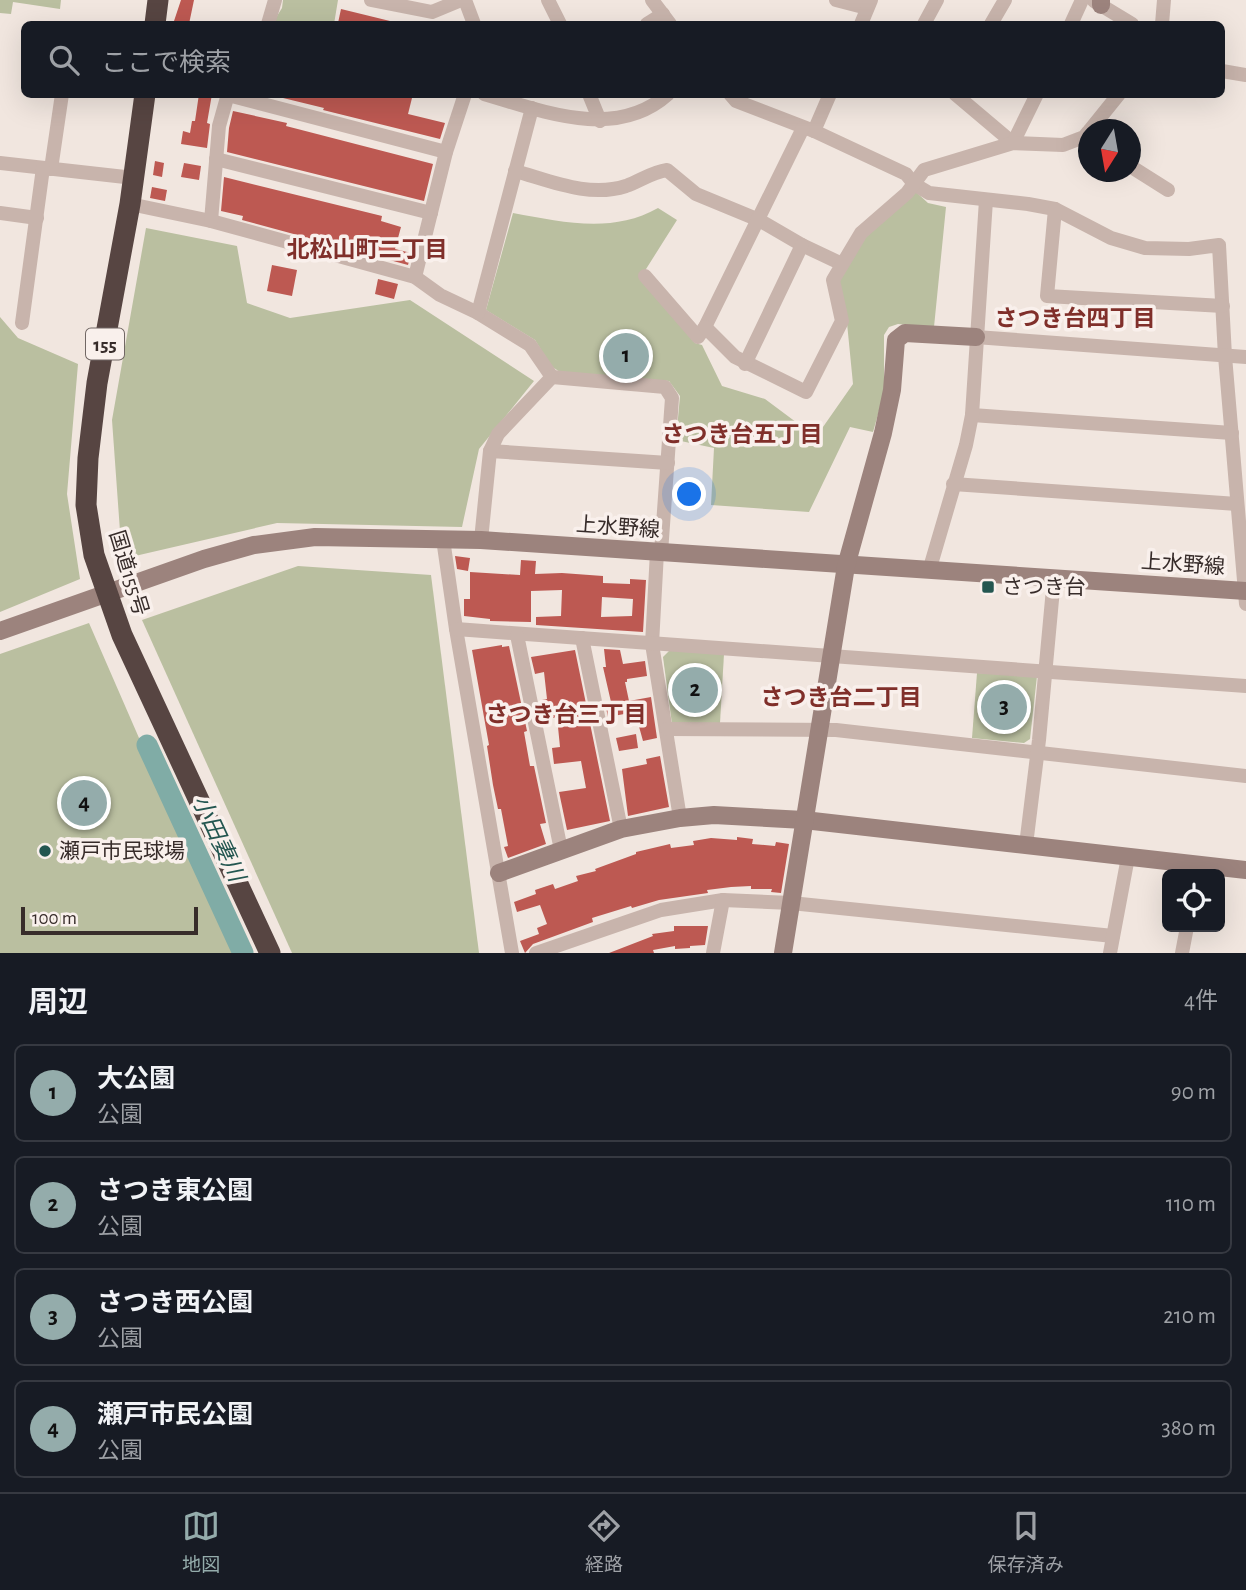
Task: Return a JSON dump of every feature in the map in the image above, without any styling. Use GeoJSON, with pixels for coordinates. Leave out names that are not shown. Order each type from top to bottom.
{"type":"FeatureCollection","features":[{"type":"Feature","properties":{"kind":"highway"},"geometry":{"type":"LineString","coordinates":[[155,21],[158,0]]}},
{"type":"Feature","properties":{"kind":"highway","name":"国道155号"},"geometry":{"type":"LineString","coordinates":[[144,98],[130,204],[97,383],[88,458],[86,505],[94,555],[122,635],[270,953]]}},
{"type":"Feature","properties":{"kind":"street"},"geometry":{"type":"LineString","coordinates":[[269,21],[275,0]]}},
{"type":"Feature","properties":{"kind":"street"},"geometry":{"type":"LineString","coordinates":[[372,0],[432,12],[463,0],[473,21]]}},
{"type":"Feature","properties":{"kind":"street"},"geometry":{"type":"LineString","coordinates":[[548,0],[558,21]]}},
{"type":"Feature","properties":{"kind":"street"},"geometry":{"type":"LineString","coordinates":[[652,0],[666,19]]}},
{"type":"Feature","properties":{"kind":"street"},"geometry":{"type":"LineString","coordinates":[[836,0],[869,4],[862,21]]}},
{"type":"Feature","properties":{"kind":"street"},"geometry":{"type":"LineString","coordinates":[[926,21],[937,0]]}},
{"type":"Feature","properties":{"kind":"street"},"geometry":{"type":"LineString","coordinates":[[993,21],[1005,0]]}},
{"type":"Feature","properties":{"kind":"street"},"geometry":{"type":"LineString","coordinates":[[1072,21],[1082,0]]}},
{"type":"Feature","properties":{"kind":"street"},"geometry":{"type":"LineString","coordinates":[[1162,21],[1164,0]]}},
{"type":"Feature","properties":{"kind":"street"},"geometry":{"type":"LineString","coordinates":[[1098,2],[1127,21]]}},
{"type":"Feature","properties":{"kind":"street"},"geometry":{"type":"LineString","coordinates":[[1225,72],[1246,75]]}},
{"type":"Feature","properties":{"kind":"street"},"geometry":{"type":"LineString","coordinates":[[22,323],[37,218],[61,98]]}},
{"type":"Feature","properties":{"kind":"street"},"geometry":{"type":"LineString","coordinates":[[211,221],[219,126],[227,98]]}},
{"type":"Feature","properties":{"kind":"street"},"geometry":{"type":"LineString","coordinates":[[239,98],[446,152]]}},
{"type":"Feature","properties":{"kind":"street"},"geometry":{"type":"LineString","coordinates":[[415,277],[446,152],[464,98]]}},
{"type":"Feature","properties":{"kind":"street"},"geometry":{"type":"LineString","coordinates":[[498,98],[568,117],[600,121],[619,118],[657,105],[664,98]]}},
{"type":"Feature","properties":{"kind":"street"},"geometry":{"type":"LineString","coordinates":[[591,98],[600,121]]}},
{"type":"Feature","properties":{"kind":"street"},"geometry":{"type":"LineString","coordinates":[[733,98],[906,174],[914,184],[929,193],[1055,209],[1111,238],[1145,248],[1189,249],[1219,245],[1225,356],[1246,604]]}},
{"type":"Feature","properties":{"kind":"street"},"geometry":{"type":"LineString","coordinates":[[645,276],[698,337],[759,220],[828,98]]}},
{"type":"Feature","properties":{"kind":"street"},"geometry":{"type":"LineString","coordinates":[[960,98],[1013,143]]}},
{"type":"Feature","properties":{"kind":"street"},"geometry":{"type":"LineString","coordinates":[[1013,143],[1035,98]]}},
{"type":"Feature","properties":{"kind":"street"},"geometry":{"type":"LineString","coordinates":[[1100,119],[1116,98]]}},
{"type":"Feature","properties":{"kind":"street"},"geometry":{"type":"LineString","coordinates":[[478,313],[532,108]]}},
{"type":"Feature","properties":{"kind":"street"},"geometry":{"type":"LineString","coordinates":[[705,327],[745,364],[806,392],[842,320],[833,280],[861,233],[914,184],[924,170],[1013,143],[1057,146],[1078,139]]}},
{"type":"Feature","properties":{"kind":"street"},"geometry":{"type":"LineString","coordinates":[[216,159],[431,213]]}},
{"type":"Feature","properties":{"kind":"street"},"geometry":{"type":"LineString","coordinates":[[0,163],[134,178]]}},
{"type":"Feature","properties":{"kind":"street"},"geometry":{"type":"LineString","coordinates":[[515,171],[572,187],[599,191],[626,186],[667,170],[696,194],[759,220],[842,264]]}},
{"type":"Feature","properties":{"kind":"street"},"geometry":{"type":"LineString","coordinates":[[1141,173],[1168,190]]}},
{"type":"Feature","properties":{"kind":"street"},"geometry":{"type":"LineString","coordinates":[[929,571],[966,445],[972,415],[986,200]]}},
{"type":"Feature","properties":{"kind":"street"},"geometry":{"type":"LineString","coordinates":[[130,204],[211,221],[415,277],[440,295],[478,313],[530,345],[552,377]]}},
{"type":"Feature","properties":{"kind":"street"},"geometry":{"type":"LineString","coordinates":[[1055,209],[1047,296],[1223,306]]}},
{"type":"Feature","properties":{"kind":"street"},"geometry":{"type":"LineString","coordinates":[[0,213],[37,218]]}},
{"type":"Feature","properties":{"kind":"street"},"geometry":{"type":"LineString","coordinates":[[745,364],[802,245]]}},
{"type":"Feature","properties":{"kind":"street"},"geometry":{"type":"LineString","coordinates":[[783,953],[846,566],[884,433],[892,390],[896,340],[905,333],[1246,357]]}},
{"type":"Feature","properties":{"kind":"street"},"geometry":{"type":"LineString","coordinates":[[481,540],[490,451],[498,434],[552,377]]}},
{"type":"Feature","properties":{"kind":"street"},"geometry":{"type":"LineString","coordinates":[[552,377],[664,387],[672,398],[652,644],[680,818]]}},
{"type":"Feature","properties":{"kind":"street"},"geometry":{"type":"LineString","coordinates":[[972,415],[1232,433]]}},
{"type":"Feature","properties":{"kind":"street"},"geometry":{"type":"LineString","coordinates":[[490,451],[668,463]]}},
{"type":"Feature","properties":{"kind":"street"},"geometry":{"type":"LineString","coordinates":[[953,484],[1237,504]]}},
{"type":"Feature","properties":{"kind":"street","name":"上水野線"},"geometry":{"type":"LineString","coordinates":[[0,631],[204,559],[254,545],[315,537],[481,540],[1246,591]]}},
{"type":"Feature","properties":{"kind":"street"},"geometry":{"type":"LineString","coordinates":[[443,540],[512,953]]}},
{"type":"Feature","properties":{"kind":"street"},"geometry":{"type":"LineString","coordinates":[[1026,845],[1054,578]]}},
{"type":"Feature","properties":{"kind":"street"},"geometry":{"type":"LineString","coordinates":[[456,629],[1246,686]]}},
{"type":"Feature","properties":{"kind":"street"},"geometry":{"type":"LineString","coordinates":[[517,635],[561,850]]}},
{"type":"Feature","properties":{"kind":"street"},"geometry":{"type":"LineString","coordinates":[[582,638],[621,829]]}},
{"type":"Feature","properties":{"kind":"street"},"geometry":{"type":"LineString","coordinates":[[667,729],[820,730],[1246,776]]}},
{"type":"Feature","properties":{"kind":"street"},"geometry":{"type":"LineString","coordinates":[[499,873],[621,829],[714,815],[804,820],[1128,857],[1198,869]]}},
{"type":"Feature","properties":{"kind":"street"},"geometry":{"type":"LineString","coordinates":[[1110,953],[1128,857]]}},
{"type":"Feature","properties":{"kind":"street"},"geometry":{"type":"LineString","coordinates":[[1225,870],[1246,870]]}},
{"type":"Feature","properties":{"kind":"street"},"geometry":{"type":"LineString","coordinates":[[713,953],[723,900]]}},
{"type":"Feature","properties":{"kind":"street"},"geometry":{"type":"LineString","coordinates":[[537,953],[661,910],[723,900],[791,903],[1113,936]]}},
{"type":"Feature","properties":{"kind":"street"},"geometry":{"type":"LineString","coordinates":[[1182,953],[1186,932]]}},
{"type":"Feature","properties":{"kind":"green space"},"geometry":{"type":"Polygon","coordinates":[[[0,0],[61,0],[60,9],[13,2],[11,14],[0,13],[0,0]]]}},
{"type":"Feature","properties":{"kind":"green space"},"geometry":{"type":"Polygon","coordinates":[[[283,0],[338,0],[334,21],[274,21],[282,8],[283,0]]]}},
{"type":"Feature","properties":{"kind":"green space"},"geometry":{"type":"Polygon","coordinates":[[[915,191],[928,203],[946,207],[934,327],[898,324],[889,327],[884,335],[884,393],[873,432],[850,427],[809,512],[711,505],[714,448],[676,440],[680,396],[669,381],[560,372],[551,366],[535,340],[486,310],[513,213],[587,224],[623,221],[658,208],[677,220],[641,277],[695,343],[702,345],[722,386],[765,399],[816,437],[853,384],[847,323],[838,287],[842,271],[864,238],[915,191]]]}},
{"type":"Feature","properties":{"kind":"green space"},"geometry":{"type":"Polygon","coordinates":[[[146,228],[237,246],[247,303],[290,318],[410,300],[534,381],[479,449],[462,527],[277,523],[122,559],[112,420],[146,228]]]}},
{"type":"Feature","properties":{"kind":"green space"},"geometry":{"type":"Polygon","coordinates":[[[0,317],[18,338],[78,364],[67,494],[80,579],[0,612],[0,317]]]}},
{"type":"Feature","properties":{"kind":"green space"},"geometry":{"type":"Polygon","coordinates":[[[298,566],[431,575],[479,953],[292,953],[142,620],[298,566]]]}},
{"type":"Feature","properties":{"kind":"green space"},"geometry":{"type":"Polygon","coordinates":[[[89,623],[166,800],[220,894],[249,953],[0,953],[0,654],[89,623]]]}},
{"type":"Feature","properties":{"kind":"green space"},"geometry":{"type":"Polygon","coordinates":[[[670,650],[724,654],[720,723],[672,724],[663,657],[670,650]]]}},
{"type":"Feature","properties":{"kind":"green space"},"geometry":{"type":"Polygon","coordinates":[[[977,673],[1037,676],[1030,739],[1024,743],[972,738],[977,673]]]}},
{"type":"Feature","properties":{"kind":"building"},"geometry":{"type":"Polygon","coordinates":[[[181,0],[194,0],[190,21],[174,21],[181,0]]]}},
{"type":"Feature","properties":{"kind":"building"},"geometry":{"type":"Polygon","coordinates":[[[341,9],[390,21],[338,21],[341,9]]]}},
{"type":"Feature","properties":{"kind":"building"},"geometry":{"type":"Polygon","coordinates":[[[198,98],[211,98],[207,123],[210,124],[207,148],[181,144],[183,131],[190,133],[192,121],[195,121],[198,98]]]}},
{"type":"Feature","properties":{"kind":"building"},"geometry":{"type":"Polygon","coordinates":[[[283,98],[412,98],[408,114],[445,123],[440,139],[323,110],[324,108],[283,98]]]}},
{"type":"Feature","properties":{"kind":"building"},"geometry":{"type":"Polygon","coordinates":[[[233,111],[287,123],[286,126],[433,164],[424,201],[227,152],[233,111]]]}},
{"type":"Feature","properties":{"kind":"building"},"geometry":{"type":"Polygon","coordinates":[[[155,161],[164,163],[162,177],[153,175],[155,161]]]}},
{"type":"Feature","properties":{"kind":"building"},"geometry":{"type":"Polygon","coordinates":[[[184,163],[201,166],[199,180],[181,177],[184,163]]]}},
{"type":"Feature","properties":{"kind":"building"},"geometry":{"type":"Polygon","coordinates":[[[224,177],[382,216],[381,221],[401,227],[395,249],[411,253],[408,265],[242,220],[243,216],[221,211],[224,177]]]}},
{"type":"Feature","properties":{"kind":"building"},"geometry":{"type":"Polygon","coordinates":[[[152,187],[167,190],[165,201],[150,198],[152,187]]]}},
{"type":"Feature","properties":{"kind":"building"},"geometry":{"type":"Polygon","coordinates":[[[272,265],[297,270],[292,296],[267,291],[272,265]]]}},
{"type":"Feature","properties":{"kind":"building"},"geometry":{"type":"Polygon","coordinates":[[[378,279],[398,284],[394,299],[375,294],[378,279]]]}},
{"type":"Feature","properties":{"kind":"building"},"geometry":{"type":"Polygon","coordinates":[[[455,556],[470,558],[468,571],[457,569],[455,556]]]}},
{"type":"Feature","properties":{"kind":"building"},"geometry":{"type":"Polygon","coordinates":[[[521,560],[536,561],[535,574],[603,576],[603,583],[630,584],[630,579],[646,580],[643,632],[536,625],[536,617],[561,616],[562,590],[531,591],[531,622],[490,621],[464,616],[464,599],[470,599],[470,572],[520,575],[521,560]],[[602,597],[601,617],[632,616],[633,599],[602,597]]]}},
{"type":"Feature","properties":{"kind":"building"},"geometry":{"type":"Polygon","coordinates":[[[509,646],[527,731],[524,732],[530,766],[534,766],[546,823],[540,824],[546,844],[508,858],[504,847],[508,846],[501,809],[498,809],[493,785],[489,745],[472,650],[509,646]]]}},
{"type":"Feature","properties":{"kind":"building"},"geometry":{"type":"Polygon","coordinates":[[[604,649],[620,650],[623,664],[645,661],[647,676],[627,679],[625,682],[629,701],[651,697],[657,738],[643,741],[635,712],[608,717],[605,703],[611,702],[603,667],[606,667],[604,649]]]}},
{"type":"Feature","properties":{"kind":"building"},"geometry":{"type":"Polygon","coordinates":[[[575,650],[610,821],[567,830],[559,792],[586,788],[581,761],[554,764],[552,748],[560,747],[557,717],[544,720],[542,700],[547,699],[544,672],[535,674],[531,657],[575,650]]]}},
{"type":"Feature","properties":{"kind":"building"},"geometry":{"type":"Polygon","coordinates":[[[636,734],[638,748],[619,751],[616,738],[636,734]]]}},
{"type":"Feature","properties":{"kind":"building"},"geometry":{"type":"Polygon","coordinates":[[[660,756],[669,807],[628,816],[622,769],[647,764],[646,759],[660,756]]]}},
{"type":"Feature","properties":{"kind":"building"},"geometry":{"type":"Polygon","coordinates":[[[737,837],[753,839],[752,844],[789,844],[781,893],[771,892],[772,889],[751,889],[751,886],[731,887],[659,900],[632,908],[631,906],[592,918],[593,922],[533,944],[525,953],[520,941],[539,934],[537,928],[547,924],[540,905],[517,912],[514,902],[536,894],[535,890],[553,884],[555,889],[578,881],[576,876],[596,871],[595,869],[636,852],[670,844],[671,848],[694,845],[693,841],[711,838],[737,840],[737,837]]]}},
{"type":"Feature","properties":{"kind":"building"},"geometry":{"type":"Polygon","coordinates":[[[674,926],[708,926],[705,945],[675,949],[675,946],[653,950],[654,953],[609,953],[653,936],[652,934],[674,931],[674,926]]]}},
{"type":"Feature","properties":{"kind":"waterway","name":"小田妻川"},"geometry":{"type":"LineString","coordinates":[[147,745],[243,953]]}},
{"type":"Feature","properties":{"kind":"place","name":"大公園"},"geometry":{"type":"Point","coordinates":[626,356]}},
{"type":"Feature","properties":{"kind":"place","name":"さつき台"},"geometry":{"type":"Point","coordinates":[988,587]}},
{"type":"Feature","properties":{"kind":"place","name":"さつき東公園"},"geometry":{"type":"Point","coordinates":[695,690]}},
{"type":"Feature","properties":{"kind":"place","name":"さつき西公園"},"geometry":{"type":"Point","coordinates":[1004,707]}},
{"type":"Feature","properties":{"kind":"place","name":"瀬戸市民公園"},"geometry":{"type":"Point","coordinates":[84,803]}},
{"type":"Feature","properties":{"kind":"place","name":"瀬戸市民球場"},"geometry":{"type":"Point","coordinates":[45,851]}},
{"type":"Feature","properties":{"kind":"district","name":"北松山町二丁目"},"geometry":{"type":"Point","coordinates":[367,249]}},
{"type":"Feature","properties":{"kind":"district","name":"さつき台四丁目"},"geometry":{"type":"Point","coordinates":[1075,318]}},
{"type":"Feature","properties":{"kind":"district","name":"さつき台五丁目"},"geometry":{"type":"Point","coordinates":[742,434]}},
{"type":"Feature","properties":{"kind":"district","name":"さつき台二丁目"},"geometry":{"type":"Point","coordinates":[841,697]}},
{"type":"Feature","properties":{"kind":"district","name":"さつき台三丁目"},"geometry":{"type":"Point","coordinates":[566,714]}}]}
